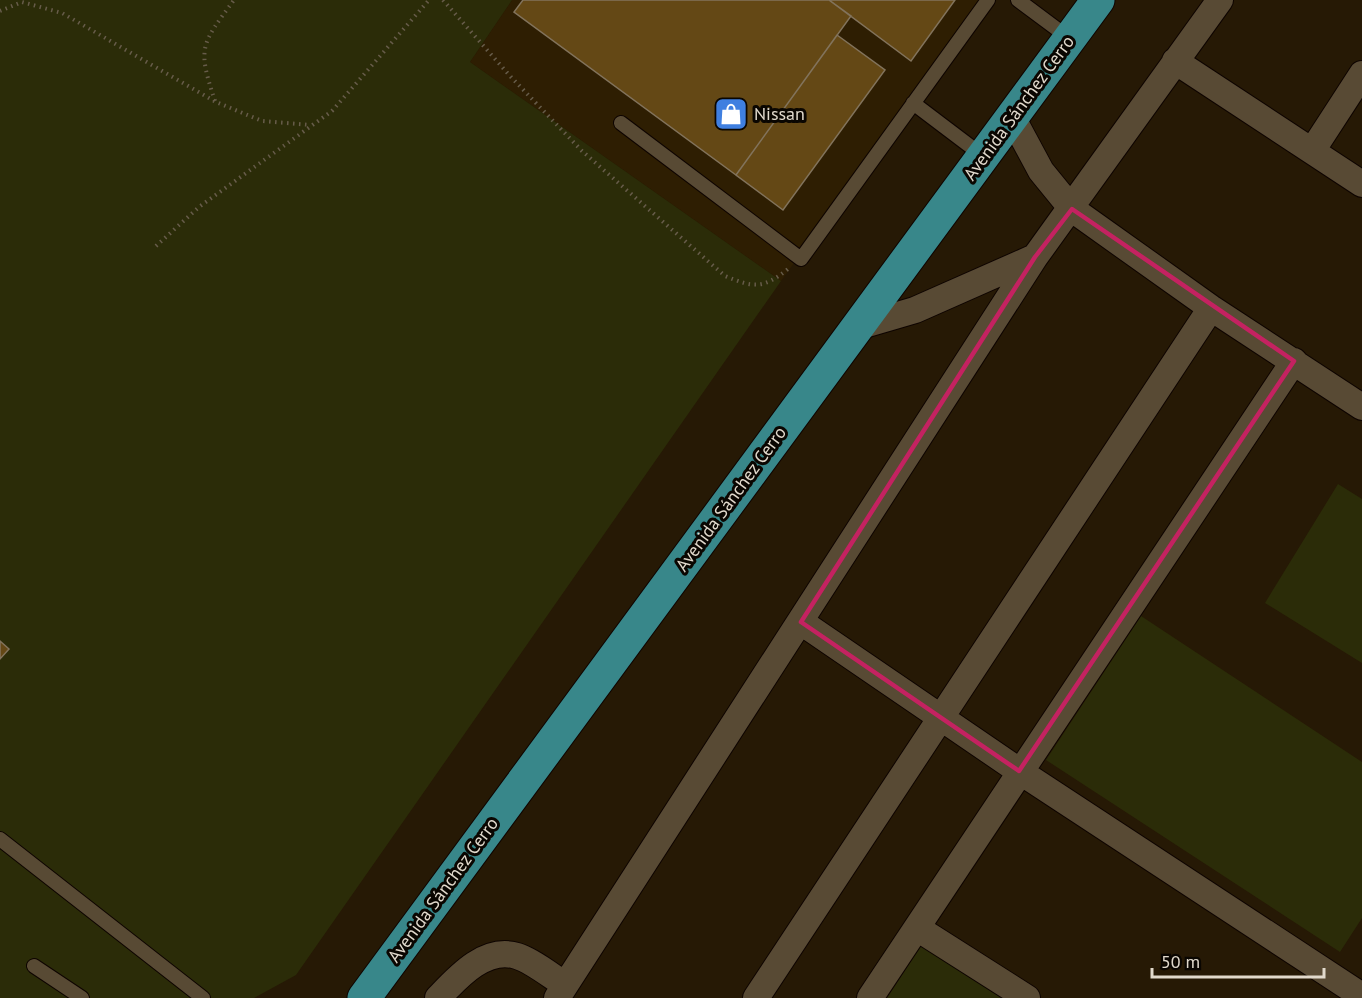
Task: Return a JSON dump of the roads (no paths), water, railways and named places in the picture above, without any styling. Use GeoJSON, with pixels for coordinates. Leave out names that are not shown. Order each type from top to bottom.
{"type":"FeatureCollection","features":[{"type":"Feature","properties":{"kind":"highway","name":"Avenida Sánchez Cerro"},"geometry":{"type":"LineString","coordinates":[[363,998],[1098,0]]}},
{"type":"Feature","properties":{"kind":"street"},"geometry":{"type":"LineString","coordinates":[[438,998],[477,963],[497,954],[517,956],[561,992],[1035,257],[1072,210],[1220,0]]}},
{"type":"Feature","properties":{"kind":"street"},"geometry":{"type":"LineString","coordinates":[[1175,61],[1362,184]]}},
{"type":"Feature","properties":{"kind":"street"},"geometry":{"type":"LineString","coordinates":[[1312,151],[1362,74]]}},
{"type":"Feature","properties":{"kind":"street"},"geometry":{"type":"LineString","coordinates":[[1012,117],[1041,171],[1072,210],[1211,308],[1362,407]]}},
{"type":"Feature","properties":{"kind":"street"},"geometry":{"type":"LineString","coordinates":[[857,327],[915,310],[1035,257]]}},
{"type":"Feature","properties":{"kind":"street"},"geometry":{"type":"LineString","coordinates":[[756,998],[1211,308]]}},
{"type":"Feature","properties":{"kind":"street"},"geometry":{"type":"LineString","coordinates":[[870,998],[1293,361]]}},
{"type":"Feature","properties":{"kind":"street"},"geometry":{"type":"LineString","coordinates":[[801,622],[1019,771],[1362,996]]}},
{"type":"Feature","properties":{"kind":"street"},"geometry":{"type":"LineString","coordinates":[[917,928],[1027,998]]}},
{"type":"Feature","properties":{"kind":"lane"},"geometry":{"type":"LineString","coordinates":[[621,123],[801,259],[988,0]]}},
{"type":"Feature","properties":{"kind":"lane"},"geometry":{"type":"LineString","coordinates":[[1018,0],[1070,39]]}},
{"type":"Feature","properties":{"kind":"lane"},"geometry":{"type":"LineString","coordinates":[[913,103],[983,156]]}},
{"type":"Feature","properties":{"kind":"lane"},"geometry":{"type":"LineString","coordinates":[[0,839],[203,998]]}},
{"type":"Feature","properties":{"kind":"lane"},"geometry":{"type":"LineString","coordinates":[[34,966],[82,998]]}},
{"type":"Feature","properties":{"kind":"place","name":"Nissan"},"geometry":{"type":"Point","coordinates":[731,114]}}]}
